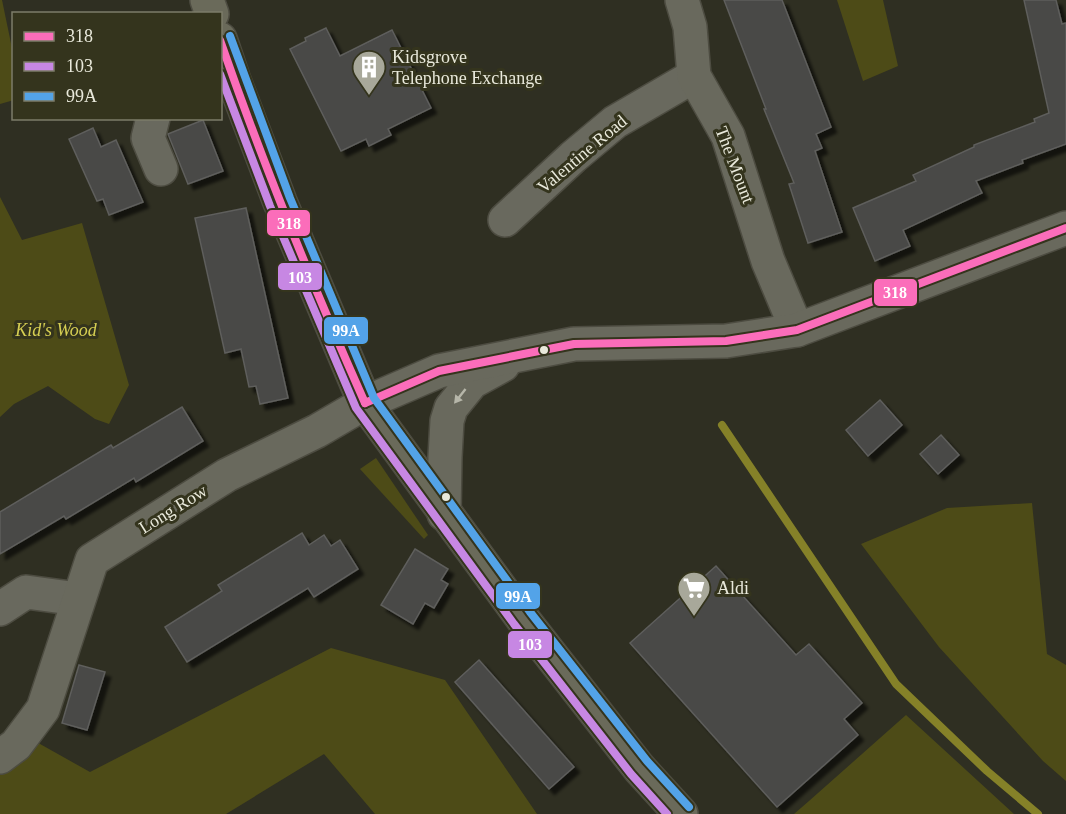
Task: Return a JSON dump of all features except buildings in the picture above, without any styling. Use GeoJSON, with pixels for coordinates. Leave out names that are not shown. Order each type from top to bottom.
{"type":"FeatureCollection","features":[{"type":"Feature","properties":{"kind":"main road"},"geometry":{"type":"LineString","coordinates":[[222,51],[227,80],[365,403],[522,618],[639,768],[681,814]]}},
{"type":"Feature","properties":{"kind":"street","name":"The Mount"},"geometry":{"type":"LineString","coordinates":[[682,0],[690,27],[694,76],[728,136],[768,261],[797,330]]}},
{"type":"Feature","properties":{"kind":"street","name":"Valentine Road"},"geometry":{"type":"LineString","coordinates":[[505,220],[615,122],[694,76]]}},
{"type":"Feature","properties":{"kind":"street"},"geometry":{"type":"LineString","coordinates":[[152,120],[148,138],[161,169]]}},
{"type":"Feature","properties":{"kind":"street"},"geometry":{"type":"LineString","coordinates":[[365,403],[439,371],[525,352],[574,344],[726,341],[797,330],[1066,228]]}},
{"type":"Feature","properties":{"kind":"street"},"geometry":{"type":"LineString","coordinates":[[444,514],[447,421],[451,408],[472,382],[525,352]]}},
{"type":"Feature","properties":{"kind":"street","name":"Long Row"},"geometry":{"type":"LineString","coordinates":[[0,757],[16,745],[43,709],[92,560],[227,475],[317,431],[365,403]]}},
{"type":"Feature","properties":{"kind":"street"},"geometry":{"type":"LineString","coordinates":[[0,609],[27,592],[78,598]]}},
{"type":"Feature","properties":{"kind":"green space"},"geometry":{"type":"Polygon","coordinates":[[[0,0],[2,0],[12,48],[12,101],[0,104],[0,0]]]}},
{"type":"Feature","properties":{"kind":"green space"},"geometry":{"type":"Polygon","coordinates":[[[837,0],[883,0],[898,66],[863,81],[837,0]]]}},
{"type":"Feature","properties":{"kind":"green space","name":"Kid's Wood"},"geometry":{"type":"Polygon","coordinates":[[[0,197],[22,240],[82,223],[129,385],[109,424],[95,419],[48,386],[14,404],[0,417],[0,197]]]}},
{"type":"Feature","properties":{"kind":"green space"},"geometry":{"type":"Polygon","coordinates":[[[376,458],[428,535],[424,539],[360,469],[376,458]]]}},
{"type":"Feature","properties":{"kind":"green space"},"geometry":{"type":"Polygon","coordinates":[[[1032,503],[1047,654],[1066,665],[1066,781],[1043,761],[939,647],[861,544],[947,508],[1032,503]]]}},
{"type":"Feature","properties":{"kind":"green space"},"geometry":{"type":"Polygon","coordinates":[[[331,648],[445,680],[537,814],[375,814],[324,754],[226,814],[0,814],[0,754],[24,735],[90,772],[331,648]]]}},
{"type":"Feature","properties":{"kind":"green space"},"geometry":{"type":"Polygon","coordinates":[[[906,715],[1014,814],[794,814],[809,801],[906,715]]]}},
{"type":"Feature","properties":{"kind":"waterway"},"geometry":{"type":"LineString","coordinates":[[722,425],[896,684],[987,771],[1038,814]]}},
{"type":"Feature","properties":{"kind":"transit line","name":"99A"},"geometry":{"type":"LineString","coordinates":[[230,36],[290,198],[374,398],[530,612],[647,761],[689,807]]}},
{"type":"Feature","properties":{"kind":"transit line","name":"318"},"geometry":{"type":"LineString","coordinates":[[222,46],[289,223],[365,403]]}},
{"type":"Feature","properties":{"kind":"transit line","name":"103"},"geometry":{"type":"LineString","coordinates":[[222,79],[270,206],[356,408],[514,624],[631,774],[667,814]]}},
{"type":"Feature","properties":{"kind":"transit line","name":"318"},"geometry":{"type":"LineString","coordinates":[[365,403],[439,371],[574,344],[726,341],[797,330],[1066,228]]}},
{"type":"Feature","properties":{"kind":"place","name":"Kidsgrove Telephone Exchange"},"geometry":{"type":"Point","coordinates":[369,96]}},
{"type":"Feature","properties":{"kind":"place","name":"Aldi"},"geometry":{"type":"Point","coordinates":[694,617]}}]}
